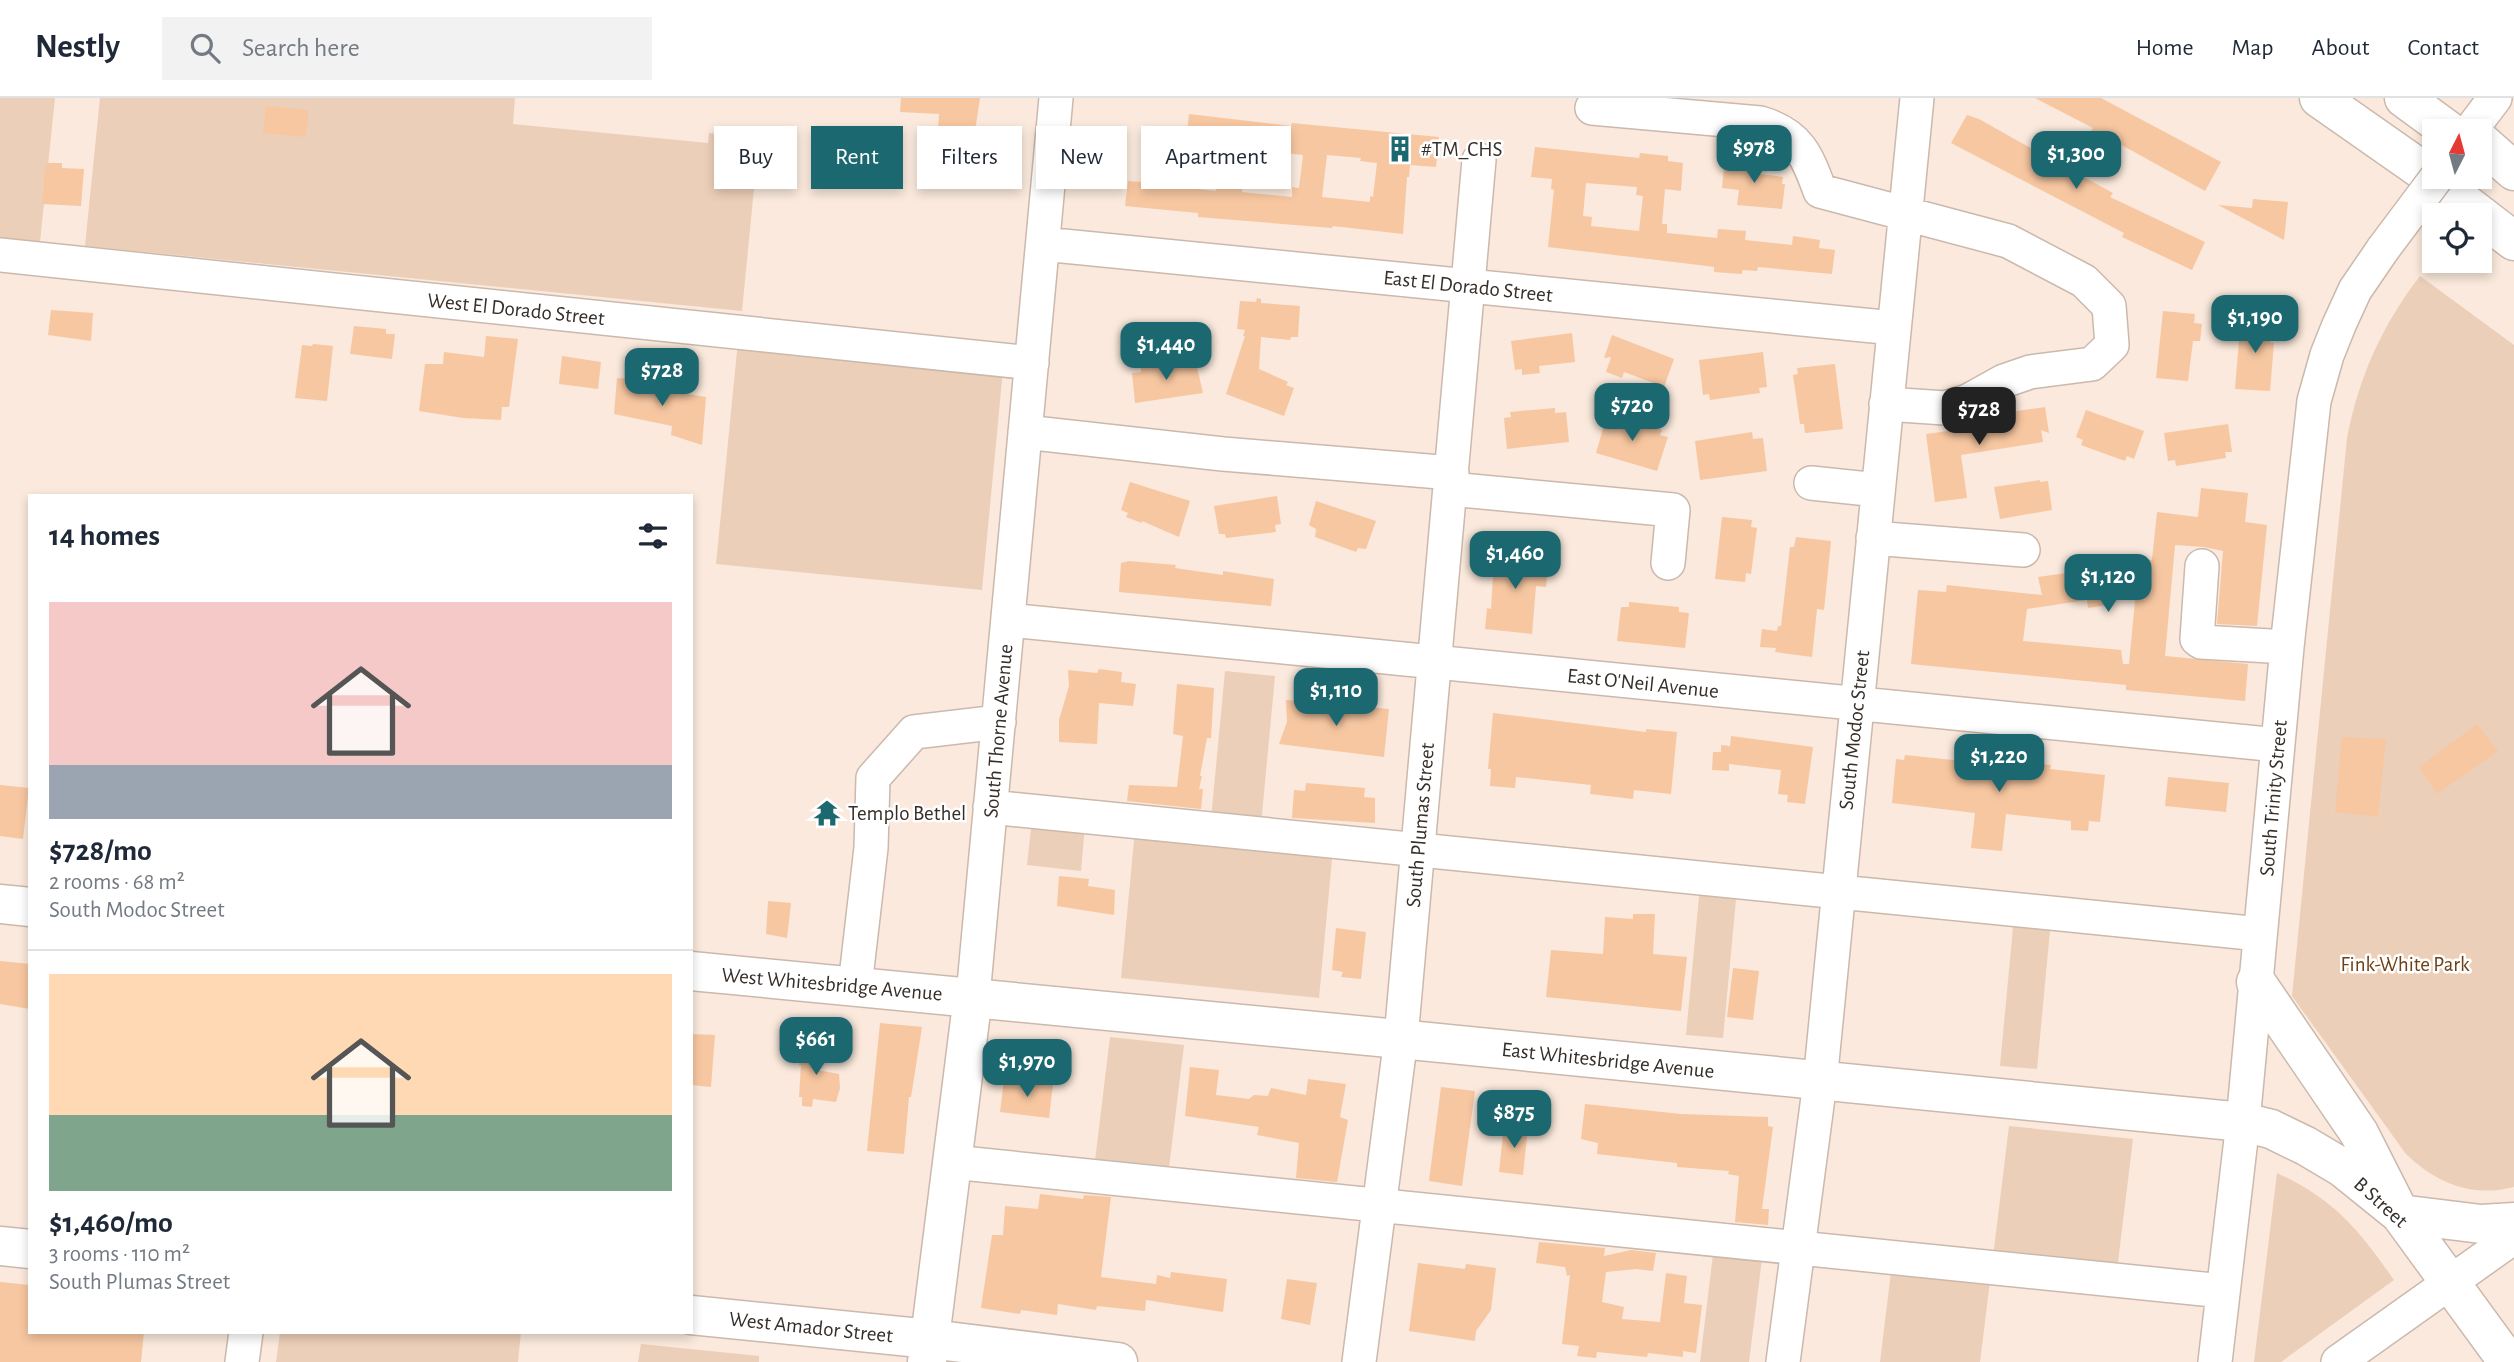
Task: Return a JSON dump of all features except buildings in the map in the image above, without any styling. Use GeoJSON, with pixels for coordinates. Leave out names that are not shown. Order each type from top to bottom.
{"type":"FeatureCollection","features":[{"type":"Feature","properties":{"kind":"main road"},"geometry":{"type":"LineString","coordinates":[[2319,98],[2419,168],[2514,241]]}},
{"type":"Feature","properties":{"kind":"main road"},"geometry":{"type":"LineString","coordinates":[[2404,98],[2433,119]]}},
{"type":"Feature","properties":{"kind":"main road"},"geometry":{"type":"LineString","coordinates":[[2430,98],[2455,119]]}},
{"type":"Feature","properties":{"kind":"main road"},"geometry":{"type":"LineString","coordinates":[[2492,152],[2514,171]]}},
{"type":"Feature","properties":{"kind":"main road"},"geometry":{"type":"LineString","coordinates":[[2492,163],[2514,180]]}},
{"type":"Feature","properties":{"kind":"main road"},"geometry":{"type":"LineString","coordinates":[[0,904],[28,906]]}},
{"type":"Feature","properties":{"kind":"main road","name":"West Whitesbridge Avenue"},"geometry":{"type":"LineString","coordinates":[[693,971],[973,996]]}},
{"type":"Feature","properties":{"kind":"main road"},"geometry":{"type":"LineString","coordinates":[[2256,982],[2359,1133],[2400,1214],[2481,1224],[2514,1222]]}},
{"type":"Feature","properties":{"kind":"main road","name":"East Whitesbridge Avenue"},"geometry":{"type":"LineString","coordinates":[[973,996],[2243,1122]]}},
{"type":"Feature","properties":{"kind":"main road","name":"South Thorne Avenue"},"geometry":{"type":"LineString","coordinates":[[929,1351],[973,996]]}},
{"type":"Feature","properties":{"kind":"main road","name":"B Street"},"geometry":{"type":"LineString","coordinates":[[2243,1122],[2271,1129],[2306,1146],[2343,1168],[2400,1214],[2508,1362]]}},
{"type":"Feature","properties":{"kind":"main road"},"geometry":{"type":"LineString","coordinates":[[0,1246],[28,1249]]}},
{"type":"Feature","properties":{"kind":"main road","name":"West Amador Street"},"geometry":{"type":"LineString","coordinates":[[693,1315],[929,1351],[1118,1362]]}},
{"type":"Feature","properties":{"kind":"street","name":"South Thorne Avenue"},"geometry":{"type":"LineString","coordinates":[[973,996],[1056,98]]}},
{"type":"Feature","properties":{"kind":"street","name":"South Modoc Street"},"geometry":{"type":"LineString","coordinates":[[1783,1362],[1821,1082],[1917,98]]}},
{"type":"Feature","properties":{"kind":"street"},"geometry":{"type":"LineString","coordinates":[[2479,119],[2495,98]]}},
{"type":"Feature","properties":{"kind":"street"},"geometry":{"type":"LineString","coordinates":[[1592,108],[1760,123],[1777,127],[1794,139],[1809,161],[1820,191],[2008,242],[2084,281],[2109,306],[2112,345],[2092,364],[2030,372],[2004,381],[1968,401],[1945,408],[1886,404]]}},
{"type":"Feature","properties":{"kind":"street","name":"South Plumas Street"},"geometry":{"type":"LineString","coordinates":[[1359,1362],[1401,1038],[1479,160]]}},
{"type":"Feature","properties":{"kind":"street","name":"South Trinity Street"},"geometry":{"type":"LineString","coordinates":[[2215,1362],[2243,1122],[2287,647],[2314,401],[2327,355],[2355,290],[2428,189]]}},
{"type":"Feature","properties":{"kind":"street","name":"East El Dorado Street"},"geometry":{"type":"LineString","coordinates":[[1042,244],[1894,328]]}},
{"type":"Feature","properties":{"kind":"street","name":"West El Dorado Street"},"geometry":{"type":"LineString","coordinates":[[0,255],[1032,363]]}},
{"type":"Feature","properties":{"kind":"street"},"geometry":{"type":"LineString","coordinates":[[1025,432],[1451,481],[1673,510],[1668,563]]}},
{"type":"Feature","properties":{"kind":"street"},"geometry":{"type":"LineString","coordinates":[[1811,483],[1878,490]]}},
{"type":"Feature","properties":{"kind":"street"},"geometry":{"type":"LineString","coordinates":[[1873,538],[2023,550]]}},
{"type":"Feature","properties":{"kind":"street"},"geometry":{"type":"LineString","coordinates":[[2202,565],[2197,639],[2201,642],[2287,647]]}},
{"type":"Feature","properties":{"kind":"street","name":"East O'Neil Avenue"},"geometry":{"type":"LineString","coordinates":[[1008,620],[2278,745]]}},
{"type":"Feature","properties":{"kind":"street"},"geometry":{"type":"LineString","coordinates":[[855,986],[871,848],[873,778],[914,732],[999,722]]}},
{"type":"Feature","properties":{"kind":"street"},"geometry":{"type":"LineString","coordinates":[[990,807],[1838,894],[2260,934]]}},
{"type":"Feature","properties":{"kind":"street"},"geometry":{"type":"LineString","coordinates":[[952,1161],[2223,1291]]}},
{"type":"Feature","properties":{"kind":"street"},"geometry":{"type":"LineString","coordinates":[[2338,1362],[2514,1237]]}},
{"type":"Feature","properties":{"kind":"street"},"geometry":{"type":"LineString","coordinates":[[242,1362],[246,1334]]}},
{"type":"Feature","properties":{"kind":"green space"},"geometry":{"type":"Polygon","coordinates":[[[0,98],[55,98],[40,242],[0,238],[0,98]]]}},
{"type":"Feature","properties":{"kind":"green space"},"geometry":{"type":"Polygon","coordinates":[[[100,98],[515,98],[513,124],[708,143],[709,133],[714,134],[714,189],[754,189],[742,311],[85,246],[100,98]]]}},
{"type":"Feature","properties":{"kind":"green space","name":"Fink-White Park"},"geometry":{"type":"Polygon","coordinates":[[[2420,276],[2514,345],[2514,1187],[2499,1190],[2484,1191],[2456,1186],[2430,1173],[2406,1154],[2292,996],[2347,438],[2358,394],[2374,352],[2394,313],[2420,276]]]}},
{"type":"Feature","properties":{"kind":"green space"},"geometry":{"type":"Polygon","coordinates":[[[738,341],[1003,370],[982,590],[716,564],[738,341]]]}},
{"type":"Feature","properties":{"kind":"green space"},"geometry":{"type":"Polygon","coordinates":[[[1225,671],[1275,676],[1261,825],[1211,819],[1225,671]]]}},
{"type":"Feature","properties":{"kind":"green space"},"geometry":{"type":"Polygon","coordinates":[[[1032,820],[1085,825],[1081,871],[1027,865],[1032,820]]]}},
{"type":"Feature","properties":{"kind":"green space"},"geometry":{"type":"Polygon","coordinates":[[[1135,830],[1333,849],[1319,998],[1121,978],[1135,830]]]}},
{"type":"Feature","properties":{"kind":"green space"},"geometry":{"type":"Polygon","coordinates":[[[1700,886],[1737,889],[1723,1038],[1686,1035],[1700,886]]]}},
{"type":"Feature","properties":{"kind":"green space"},"geometry":{"type":"Polygon","coordinates":[[[2014,917],[2051,920],[2037,1069],[2000,1066],[2014,917]]]}},
{"type":"Feature","properties":{"kind":"green space"},"geometry":{"type":"Polygon","coordinates":[[[1110,1037],[1184,1045],[1168,1176],[1094,1169],[1110,1037]]]}},
{"type":"Feature","properties":{"kind":"green space"},"geometry":{"type":"Polygon","coordinates":[[[2009,1126],[2133,1139],[2117,1270],[1993,1257],[2009,1126]]]}},
{"type":"Feature","properties":{"kind":"green space"},"geometry":{"type":"Polygon","coordinates":[[[2277,1173],[2330,1205],[2369,1246],[2394,1280],[2281,1362],[2254,1362],[2277,1173]]]}},
{"type":"Feature","properties":{"kind":"green space"},"geometry":{"type":"Polygon","coordinates":[[[1714,1246],[1763,1251],[1749,1362],[1700,1362],[1714,1246]]]}},
{"type":"Feature","properties":{"kind":"green space"},"geometry":{"type":"Polygon","coordinates":[[[1892,1264],[1991,1273],[1980,1362],[1880,1362],[1892,1264]]]}},
{"type":"Feature","properties":{"kind":"green space"},"geometry":{"type":"Polygon","coordinates":[[[280,1334],[521,1334],[518,1362],[276,1362],[280,1334]]]}},
{"type":"Feature","properties":{"kind":"green space"},"geometry":{"type":"Polygon","coordinates":[[[641,1344],[759,1356],[759,1362],[638,1362],[641,1344]]]}},
{"type":"Feature","properties":{"kind":"place","name":"#TM_CHS"},"geometry":{"type":"Point","coordinates":[1400,149]}},
{"type":"Feature","properties":{"kind":"place","name":"Templo Bethel"},"geometry":{"type":"Point","coordinates":[827,813]}}]}
